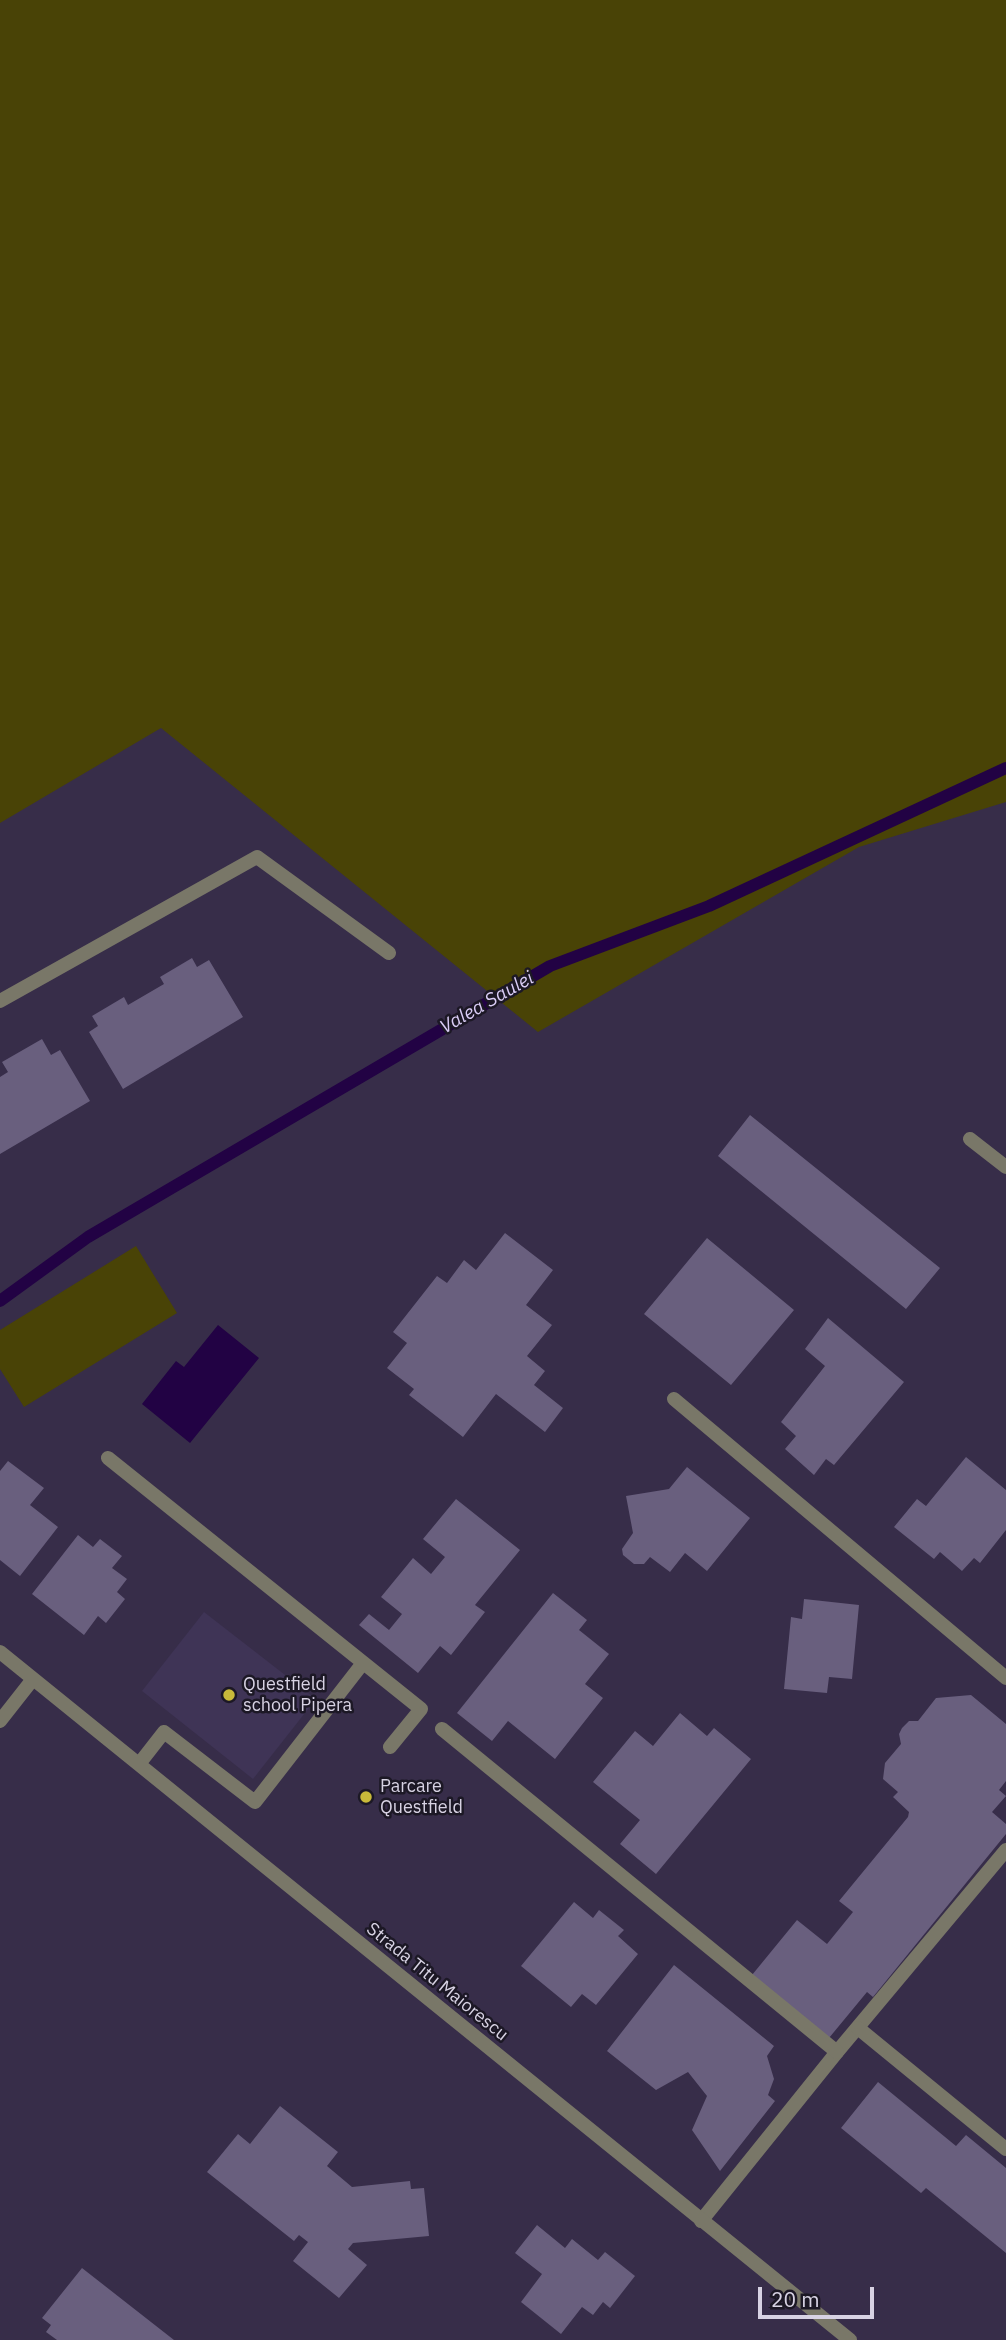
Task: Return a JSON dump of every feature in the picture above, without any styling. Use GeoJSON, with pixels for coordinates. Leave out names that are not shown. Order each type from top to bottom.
{"type":"FeatureCollection","features":[{"type":"Feature","properties":{"kind":"street"},"geometry":{"type":"LineString","coordinates":[[0,1001],[257,857],[388,953]]}},
{"type":"Feature","properties":{"kind":"street"},"geometry":{"type":"LineString","coordinates":[[970,1139],[1006,1167]]}},
{"type":"Feature","properties":{"kind":"street"},"geometry":{"type":"LineString","coordinates":[[674,1399],[1006,1678]]}},
{"type":"Feature","properties":{"kind":"street"},"geometry":{"type":"LineString","coordinates":[[108,1458],[421,1709],[390,1747]]}},
{"type":"Feature","properties":{"kind":"street","name":"Strada Titu Maiorescu"},"geometry":{"type":"LineString","coordinates":[[0,1652],[850,2340]]}},
{"type":"Feature","properties":{"kind":"street"},"geometry":{"type":"LineString","coordinates":[[139,1764],[164,1732],[255,1802],[363,1663]]}},
{"type":"Feature","properties":{"kind":"street"},"geometry":{"type":"LineString","coordinates":[[0,1721],[33,1679]]}},
{"type":"Feature","properties":{"kind":"street"},"geometry":{"type":"LineString","coordinates":[[442,1729],[837,2052]]}},
{"type":"Feature","properties":{"kind":"street"},"geometry":{"type":"LineString","coordinates":[[701,2221],[837,2052],[1006,1850]]}},
{"type":"Feature","properties":{"kind":"street"},"geometry":{"type":"LineString","coordinates":[[858,2028],[1006,2148]]}},
{"type":"Feature","properties":{"kind":"shaded area"},"geometry":{"type":"Polygon","coordinates":[[[0,0],[1006,0],[1006,802],[859,847],[538,1032],[161,728],[0,823],[0,0]]]}},
{"type":"Feature","properties":{"kind":"shaded area"},"geometry":{"type":"Polygon","coordinates":[[[136,1246],[177,1313],[24,1407],[0,1369],[0,1330],[136,1246]]]}},
{"type":"Feature","properties":{"kind":"shaded area"},"geometry":{"type":"Polygon","coordinates":[[[218,1325],[259,1358],[190,1443],[142,1404],[176,1361],[184,1367],[218,1325]]]}},
{"type":"Feature","properties":{"kind":"shaded area","name":"Questfield school Pipera"},"geometry":{"type":"Polygon","coordinates":[[[204,1612],[316,1699],[253,1779],[142,1691],[204,1612]]]}},
{"type":"Feature","properties":{"kind":"building"},"geometry":{"type":"Polygon","coordinates":[[[192,958],[197,967],[209,960],[243,1017],[123,1089],[89,1032],[98,1026],[92,1016],[124,997],[128,1005],[164,984],[160,977],[192,958]]]}},
{"type":"Feature","properties":{"kind":"building"},"geometry":{"type":"Polygon","coordinates":[[[42,1039],[51,1055],[60,1050],[90,1101],[0,1154],[0,1077],[8,1072],[2,1062],[42,1039]]]}},
{"type":"Feature","properties":{"kind":"building"},"geometry":{"type":"Polygon","coordinates":[[[750,1115],[940,1268],[906,1309],[718,1156],[750,1115]]]}},
{"type":"Feature","properties":{"kind":"building"},"geometry":{"type":"Polygon","coordinates":[[[505,1233],[553,1270],[526,1305],[552,1325],[527,1356],[545,1371],[534,1385],[563,1408],[545,1432],[496,1394],[463,1437],[409,1395],[414,1389],[387,1368],[407,1343],[393,1332],[437,1276],[447,1283],[464,1260],[476,1270],[505,1233]]]}},
{"type":"Feature","properties":{"kind":"building"},"geometry":{"type":"Polygon","coordinates":[[[707,1238],[794,1310],[731,1385],[644,1314],[707,1238]]]}},
{"type":"Feature","properties":{"kind":"building"},"geometry":{"type":"Polygon","coordinates":[[[828,1318],[904,1382],[834,1465],[826,1459],[814,1475],[785,1449],[796,1436],[781,1422],[825,1366],[805,1349],[828,1318]]]}},
{"type":"Feature","properties":{"kind":"building"},"geometry":{"type":"Polygon","coordinates":[[[966,1457],[1006,1490],[1006,1530],[980,1563],[974,1558],[962,1571],[940,1552],[934,1559],[894,1527],[917,1499],[926,1506],[966,1457]]]}},
{"type":"Feature","properties":{"kind":"building"},"geometry":{"type":"Polygon","coordinates":[[[8,1461],[44,1488],[30,1505],[58,1527],[20,1576],[0,1560],[0,1471],[8,1461]]]}},
{"type":"Feature","properties":{"kind":"building"},"geometry":{"type":"Polygon","coordinates":[[[687,1467],[750,1518],[707,1571],[685,1553],[670,1572],[650,1557],[644,1564],[634,1564],[623,1555],[622,1549],[633,1533],[626,1496],[669,1489],[687,1467]]]}},
{"type":"Feature","properties":{"kind":"building"},"geometry":{"type":"Polygon","coordinates":[[[456,1499],[520,1550],[475,1605],[485,1612],[451,1655],[440,1646],[418,1673],[359,1625],[369,1614],[389,1630],[402,1614],[381,1597],[413,1558],[431,1574],[445,1557],[423,1539],[456,1499]]]}},
{"type":"Feature","properties":{"kind":"building"},"geometry":{"type":"Polygon","coordinates":[[[78,1535],[93,1547],[100,1539],[122,1556],[112,1568],[127,1579],[117,1592],[125,1599],[106,1623],[98,1616],[84,1635],[32,1594],[78,1535]]]}},
{"type":"Feature","properties":{"kind":"building"},"geometry":{"type":"Polygon","coordinates":[[[553,1593],[587,1620],[579,1630],[609,1654],[585,1684],[603,1698],[555,1759],[508,1721],[492,1741],[457,1713],[553,1593]]]}},
{"type":"Feature","properties":{"kind":"building"},"geometry":{"type":"Polygon","coordinates":[[[804,1599],[859,1605],[852,1679],[829,1677],[827,1693],[784,1689],[791,1617],[802,1619],[804,1599]]]}},
{"type":"Feature","properties":{"kind":"building"},"geometry":{"type":"Polygon","coordinates":[[[971,1695],[1006,1724],[1006,1781],[999,1790],[1006,1796],[992,1812],[1006,1824],[1006,1834],[873,1997],[867,1992],[829,2038],[752,1975],[797,1920],[827,1944],[853,1912],[839,1901],[908,1817],[909,1812],[893,1797],[898,1792],[883,1779],[885,1763],[901,1744],[899,1734],[902,1728],[909,1721],[918,1721],[936,1698],[971,1695]]]}},
{"type":"Feature","properties":{"kind":"building"},"geometry":{"type":"Polygon","coordinates":[[[680,1713],[707,1736],[714,1728],[751,1759],[656,1874],[620,1844],[640,1820],[593,1782],[635,1731],[653,1746],[680,1713]]]}},
{"type":"Feature","properties":{"kind":"building"},"geometry":{"type":"Polygon","coordinates":[[[574,1902],[593,1918],[599,1910],[624,1930],[618,1936],[638,1954],[596,2005],[582,1994],[571,2007],[521,1966],[574,1902]]]}},
{"type":"Feature","properties":{"kind":"building"},"geometry":{"type":"Polygon","coordinates":[[[674,1965],[774,2046],[767,2056],[774,2079],[768,2095],[775,2101],[720,2171],[692,2130],[707,2096],[688,2072],[656,2090],[607,2051],[674,1965]]]}},
{"type":"Feature","properties":{"kind":"building"},"geometry":{"type":"Polygon","coordinates":[[[878,2082],[956,2146],[966,2135],[1006,2168],[1006,2253],[926,2188],[921,2193],[841,2128],[878,2082]]]}},
{"type":"Feature","properties":{"kind":"building"},"geometry":{"type":"Polygon","coordinates":[[[280,2106],[338,2152],[327,2166],[352,2187],[410,2181],[411,2189],[424,2188],[429,2236],[353,2243],[348,2249],[367,2265],[339,2298],[293,2261],[308,2242],[299,2235],[294,2241],[207,2172],[238,2134],[250,2144],[280,2106]]]}},
{"type":"Feature","properties":{"kind":"building"},"geometry":{"type":"Polygon","coordinates":[[[537,2225],[565,2248],[572,2239],[598,2260],[605,2252],[635,2276],[610,2308],[603,2302],[593,2315],[582,2307],[561,2334],[521,2302],[542,2274],[515,2253],[537,2225]]]}},
{"type":"Feature","properties":{"kind":"building"},"geometry":{"type":"Polygon","coordinates":[[[82,2268],[174,2340],[57,2340],[46,2332],[51,2325],[42,2318],[82,2268]]]}},
{"type":"Feature","properties":{"kind":"waterway","name":"Valea Saulei"},"geometry":{"type":"LineString","coordinates":[[0,1301],[88,1237],[550,966],[709,906],[1006,768]]}},
{"type":"Feature","properties":{"kind":"place","name":"Questfield school Pipera"},"geometry":{"type":"Point","coordinates":[229,1695]}},
{"type":"Feature","properties":{"kind":"place","name":"Parcare Questfield"},"geometry":{"type":"Point","coordinates":[366,1797]}}]}
